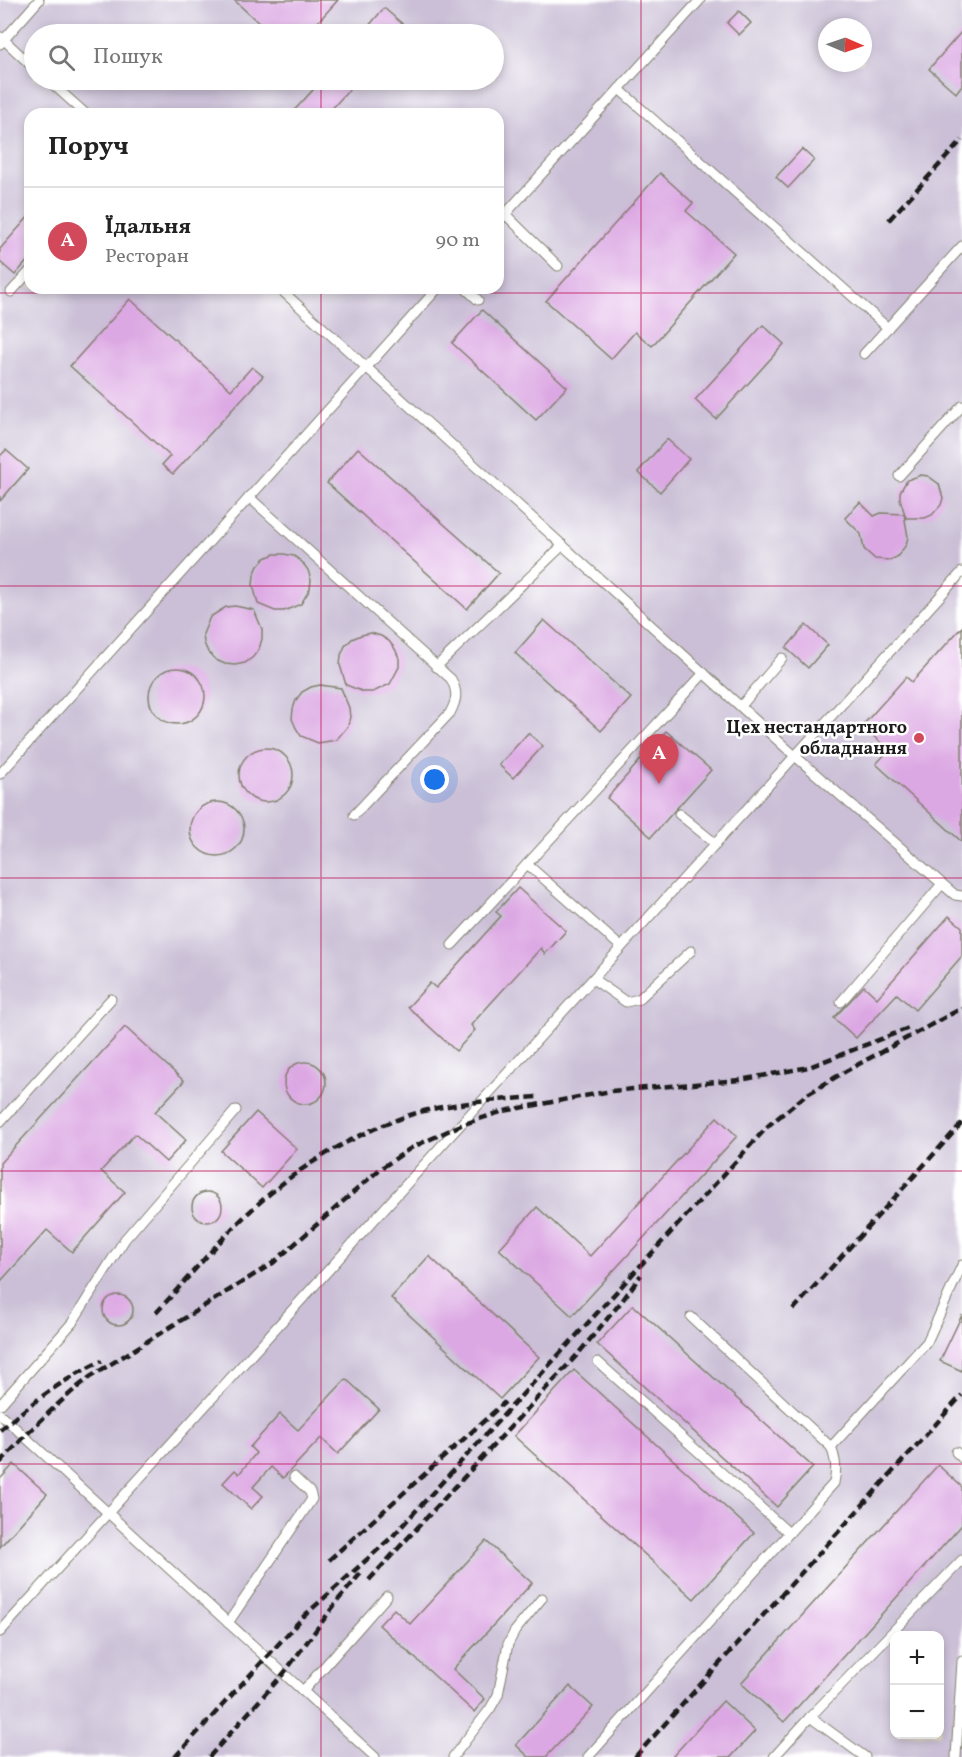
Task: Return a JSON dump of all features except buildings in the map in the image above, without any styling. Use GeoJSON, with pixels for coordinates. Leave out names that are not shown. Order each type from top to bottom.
{"type":"FeatureCollection","features":[{"type":"Feature","properties":{"kind":"lane"},"geometry":{"type":"LineString","coordinates":[[24,60],[1,40],[39,0]]}},
{"type":"Feature","properties":{"kind":"lane"},"geometry":{"type":"LineString","coordinates":[[558,266],[505,214],[700,0]]}},
{"type":"Feature","properties":{"kind":"lane"},"geometry":{"type":"LineString","coordinates":[[619,88],[888,328]]}},
{"type":"Feature","properties":{"kind":"lane"},"geometry":{"type":"LineString","coordinates":[[59,90],[79,108]]}},
{"type":"Feature","properties":{"kind":"lane"},"geometry":{"type":"LineString","coordinates":[[864,354],[962,246]]}},
{"type":"Feature","properties":{"kind":"lane"},"geometry":{"type":"LineString","coordinates":[[11,292],[24,278]]}},
{"type":"Feature","properties":{"kind":"lane"},"geometry":{"type":"LineString","coordinates":[[286,294],[795,756],[955,895],[962,896]]}},
{"type":"Feature","properties":{"kind":"lane"},"geometry":{"type":"LineString","coordinates":[[0,774],[433,294]]}},
{"type":"Feature","properties":{"kind":"lane"},"geometry":{"type":"LineString","coordinates":[[472,294],[478,300]]}},
{"type":"Feature","properties":{"kind":"lane"},"geometry":{"type":"LineString","coordinates":[[898,476],[962,406]]}},
{"type":"Feature","properties":{"kind":"lane"},"geometry":{"type":"LineString","coordinates":[[249,497],[451,679],[457,690],[456,702],[450,713],[354,815]]}},
{"type":"Feature","properties":{"kind":"lane"},"geometry":{"type":"LineString","coordinates":[[436,667],[563,545]]}},
{"type":"Feature","properties":{"kind":"lane"},"geometry":{"type":"LineString","coordinates":[[0,1632],[962,572]]}},
{"type":"Feature","properties":{"kind":"lane"},"geometry":{"type":"LineString","coordinates":[[741,706],[782,658]]}},
{"type":"Feature","properties":{"kind":"lane"},"geometry":{"type":"LineString","coordinates":[[452,945],[704,672]]}},
{"type":"Feature","properties":{"kind":"lane"},"geometry":{"type":"LineString","coordinates":[[679,814],[716,844]]}},
{"type":"Feature","properties":{"kind":"lane"},"geometry":{"type":"LineString","coordinates":[[527,864],[621,947]]}},
{"type":"Feature","properties":{"kind":"lane"},"geometry":{"type":"LineString","coordinates":[[841,1002],[942,884]]}},
{"type":"Feature","properties":{"kind":"lane"},"geometry":{"type":"LineString","coordinates":[[593,979],[626,1002],[639,999],[691,951]]}},
{"type":"Feature","properties":{"kind":"lane"},"geometry":{"type":"LineString","coordinates":[[0,1122],[111,999]]}},
{"type":"Feature","properties":{"kind":"lane"},"geometry":{"type":"LineString","coordinates":[[0,1405],[72,1323],[125,1239],[236,1110]]}},
{"type":"Feature","properties":{"kind":"lane"},"geometry":{"type":"LineString","coordinates":[[831,1448],[927,1342],[962,1265]]}},
{"type":"Feature","properties":{"kind":"lane"},"geometry":{"type":"LineString","coordinates":[[588,1757],[834,1483],[837,1471],[836,1459],[831,1448],[691,1317]]}},
{"type":"Feature","properties":{"kind":"lane"},"geometry":{"type":"LineString","coordinates":[[598,1362],[789,1533]]}},
{"type":"Feature","properties":{"kind":"lane"},"geometry":{"type":"LineString","coordinates":[[0,1414],[375,1757]]}},
{"type":"Feature","properties":{"kind":"lane"},"geometry":{"type":"LineString","coordinates":[[228,1623],[312,1499],[310,1492],[294,1477]]}},
{"type":"Feature","properties":{"kind":"lane"},"geometry":{"type":"LineString","coordinates":[[774,1757],[962,1560]]}},
{"type":"Feature","properties":{"kind":"lane"},"geometry":{"type":"LineString","coordinates":[[303,1691],[387,1596]]}},
{"type":"Feature","properties":{"kind":"lane"},"geometry":{"type":"LineString","coordinates":[[453,1757],[498,1695],[508,1644],[515,1631],[542,1598]]}},
{"type":"Feature","properties":{"kind":"lane"},"geometry":{"type":"LineString","coordinates":[[956,1757],[962,1661]]}},
{"type":"Feature","properties":{"kind":"lane"},"geometry":{"type":"LineString","coordinates":[[810,1717],[865,1757]]}},
{"type":"Feature","properties":{"kind":"shaded area"},"geometry":{"type":"Polygon","coordinates":[[[0,0],[962,0],[962,1757],[0,1757],[0,0]]]}},
{"type":"Feature","properties":{"kind":"railway"},"geometry":{"type":"LineString","coordinates":[[889,220],[962,140]]}},
{"type":"Feature","properties":{"kind":"railway"},"geometry":{"type":"LineString","coordinates":[[175,1757],[305,1615],[392,1537],[769,1125],[806,1095],[962,1008]]}},
{"type":"Feature","properties":{"kind":"railway"},"geometry":{"type":"LineString","coordinates":[[0,1463],[43,1418],[90,1377],[273,1263],[380,1169],[411,1148],[461,1125],[504,1111],[611,1091],[740,1080],[809,1067],[909,1028]]}},
{"type":"Feature","properties":{"kind":"railway"},"geometry":{"type":"LineString","coordinates":[[156,1313],[226,1235],[256,1206],[288,1179],[342,1145],[381,1126],[420,1112],[493,1100],[537,1097]]}},
{"type":"Feature","properties":{"kind":"railway"},"geometry":{"type":"LineString","coordinates":[[793,1310],[962,1123]]}},
{"type":"Feature","properties":{"kind":"railway"},"geometry":{"type":"LineString","coordinates":[[369,1580],[577,1355],[641,1275]]}},
{"type":"Feature","properties":{"kind":"railway"},"geometry":{"type":"LineString","coordinates":[[0,1430],[74,1375],[102,1361]]}},
{"type":"Feature","properties":{"kind":"railway"},"geometry":{"type":"LineString","coordinates":[[635,1757],[962,1395]]}},
{"type":"Feature","properties":{"kind":"railway"},"geometry":{"type":"LineString","coordinates":[[329,1560],[505,1402]]}},
{"type":"Feature","properties":{"kind":"railway"},"geometry":{"type":"LineString","coordinates":[[209,1757],[284,1673],[361,1573]]}},
{"type":"Feature","properties":{"kind":"place","name":"Цех нестандартного обладнання"},"geometry":{"type":"Point","coordinates":[919,738]}},
{"type":"Feature","properties":{"kind":"place","name":"Їдальня"},"geometry":{"type":"Point","coordinates":[659,784]}}]}
